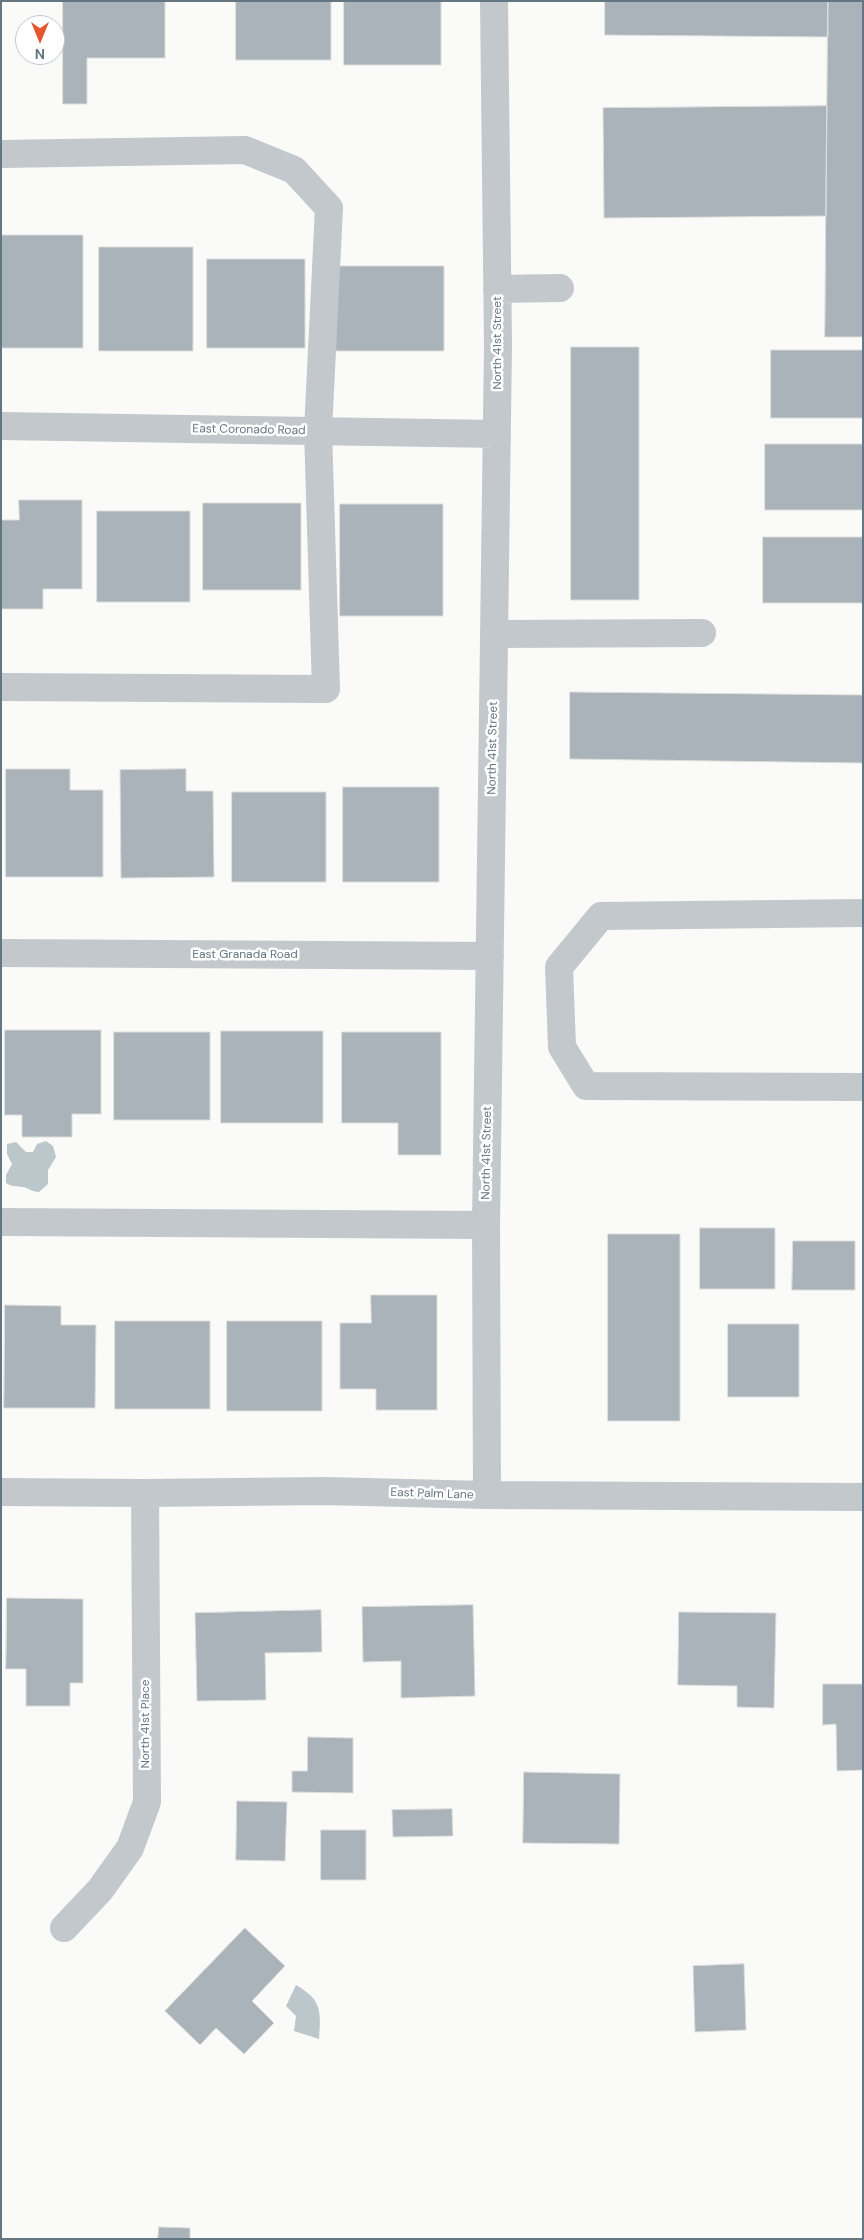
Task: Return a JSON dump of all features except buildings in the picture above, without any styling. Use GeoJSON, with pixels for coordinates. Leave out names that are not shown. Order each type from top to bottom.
{"type":"FeatureCollection","features":[{"type":"Feature","properties":{"kind":"street","name":"North 41st Street"},"geometry":{"type":"LineString","coordinates":[[487,1495],[486,1225],[497,434],[494,1]]}},
{"type":"Feature","properties":{"kind":"street"},"geometry":{"type":"LineString","coordinates":[[1,154],[245,150],[294,170],[329,208],[318,431],[326,689],[1,687]]}},
{"type":"Feature","properties":{"kind":"street"},"geometry":{"type":"LineString","coordinates":[[497,289],[560,288]]}},
{"type":"Feature","properties":{"kind":"street","name":"East Coronado Road"},"geometry":{"type":"LineString","coordinates":[[1,426],[497,434]]}},
{"type":"Feature","properties":{"kind":"street"},"geometry":{"type":"LineString","coordinates":[[495,634],[702,633]]}},
{"type":"Feature","properties":{"kind":"street"},"geometry":{"type":"LineString","coordinates":[[863,913],[601,916],[559,967],[562,1047],[586,1086],[863,1087]]}},
{"type":"Feature","properties":{"kind":"street","name":"East Granada Road"},"geometry":{"type":"LineString","coordinates":[[1,953],[490,956]]}},
{"type":"Feature","properties":{"kind":"street"},"geometry":{"type":"LineString","coordinates":[[1,1222],[486,1225]]}},
{"type":"Feature","properties":{"kind":"street","name":"East Palm Lane"},"geometry":{"type":"LineString","coordinates":[[1,1492],[325,1491],[487,1495],[863,1497]]}},
{"type":"Feature","properties":{"kind":"street","name":"North 41st Place"},"geometry":{"type":"LineString","coordinates":[[64,1928],[100,1890],[130,1848],[146,1802],[145,1493]]}},
{"type":"Feature","properties":{"kind":"shaded area"},"geometry":{"type":"Polygon","coordinates":[[[46,1141],[53,1146],[56,1157],[48,1170],[48,1184],[39,1192],[6,1183],[6,1175],[12,1164],[7,1154],[7,1144],[16,1142],[26,1152],[33,1152],[37,1144],[46,1141]]]}},
{"type":"Feature","properties":{"kind":"shaded area"},"geometry":{"type":"Polygon","coordinates":[[[296,1985],[311,1996],[318,2007],[320,2021],[319,2039],[294,2031],[296,2016],[286,2006],[296,1985]]]}}]}
